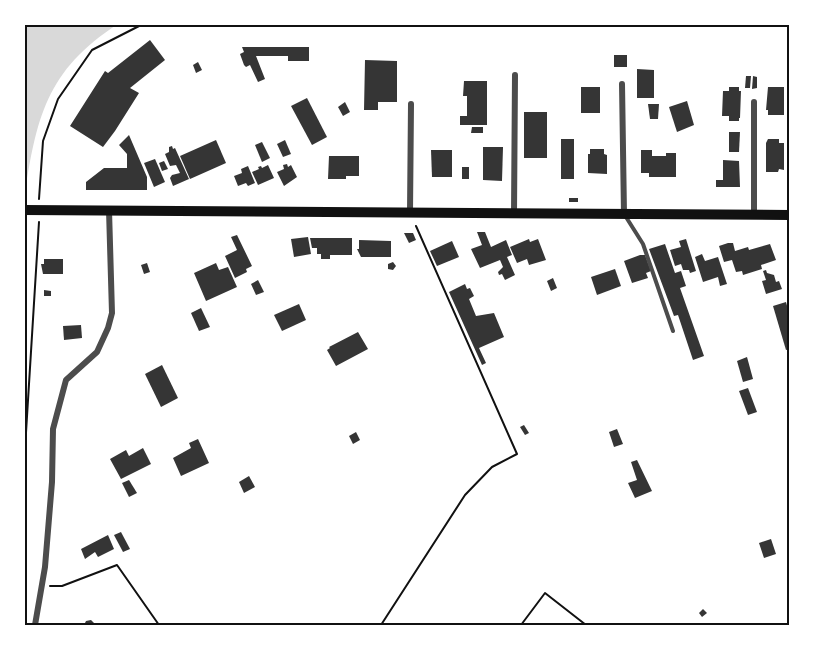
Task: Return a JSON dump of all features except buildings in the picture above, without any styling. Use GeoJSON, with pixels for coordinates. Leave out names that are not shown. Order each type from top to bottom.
{"type":"FeatureCollection","features":[{"type":"Feature","properties":{"kind":"main road"},"geometry":{"type":"LineString","coordinates":[[32,210],[790,215]]}},
{"type":"Feature","properties":{"kind":"street"},"geometry":{"type":"LineString","coordinates":[[514,213],[515,75]]}},
{"type":"Feature","properties":{"kind":"street"},"geometry":{"type":"LineString","coordinates":[[622,84],[624,214]]}},
{"type":"Feature","properties":{"kind":"street"},"geometry":{"type":"LineString","coordinates":[[754,102],[754,215]]}},
{"type":"Feature","properties":{"kind":"street"},"geometry":{"type":"LineString","coordinates":[[410,212],[411,104]]}},
{"type":"Feature","properties":{"kind":"street"},"geometry":{"type":"LineString","coordinates":[[35,625],[49,524],[53,429],[66,380],[97,352],[112,313],[109,210]]}},
{"type":"Feature","properties":{"kind":"lane"},"geometry":{"type":"LineString","coordinates":[[624,214],[643,244],[673,331]]}},
{"type":"Feature","properties":{"kind":"path"},"geometry":{"type":"LineString","coordinates":[[24,465],[32,210],[43,141],[58,99],[92,50],[143,24]]}},
{"type":"Feature","properties":{"kind":"path"},"geometry":{"type":"LineString","coordinates":[[381,625],[465,495],[492,467],[517,454],[410,212]]}},
{"type":"Feature","properties":{"kind":"path"},"geometry":{"type":"LineString","coordinates":[[42,586],[62,586],[117,565],[159,625]]}},
{"type":"Feature","properties":{"kind":"path"},"geometry":{"type":"LineString","coordinates":[[521,625],[545,593],[586,625]]}},
{"type":"Feature","properties":{"kind":"shaded area"},"geometry":{"type":"Polygon","coordinates":[[[24,24],[118,24],[94,41],[75,60],[60,78],[48,99],[34,144],[24,199],[24,24]]]}}]}
